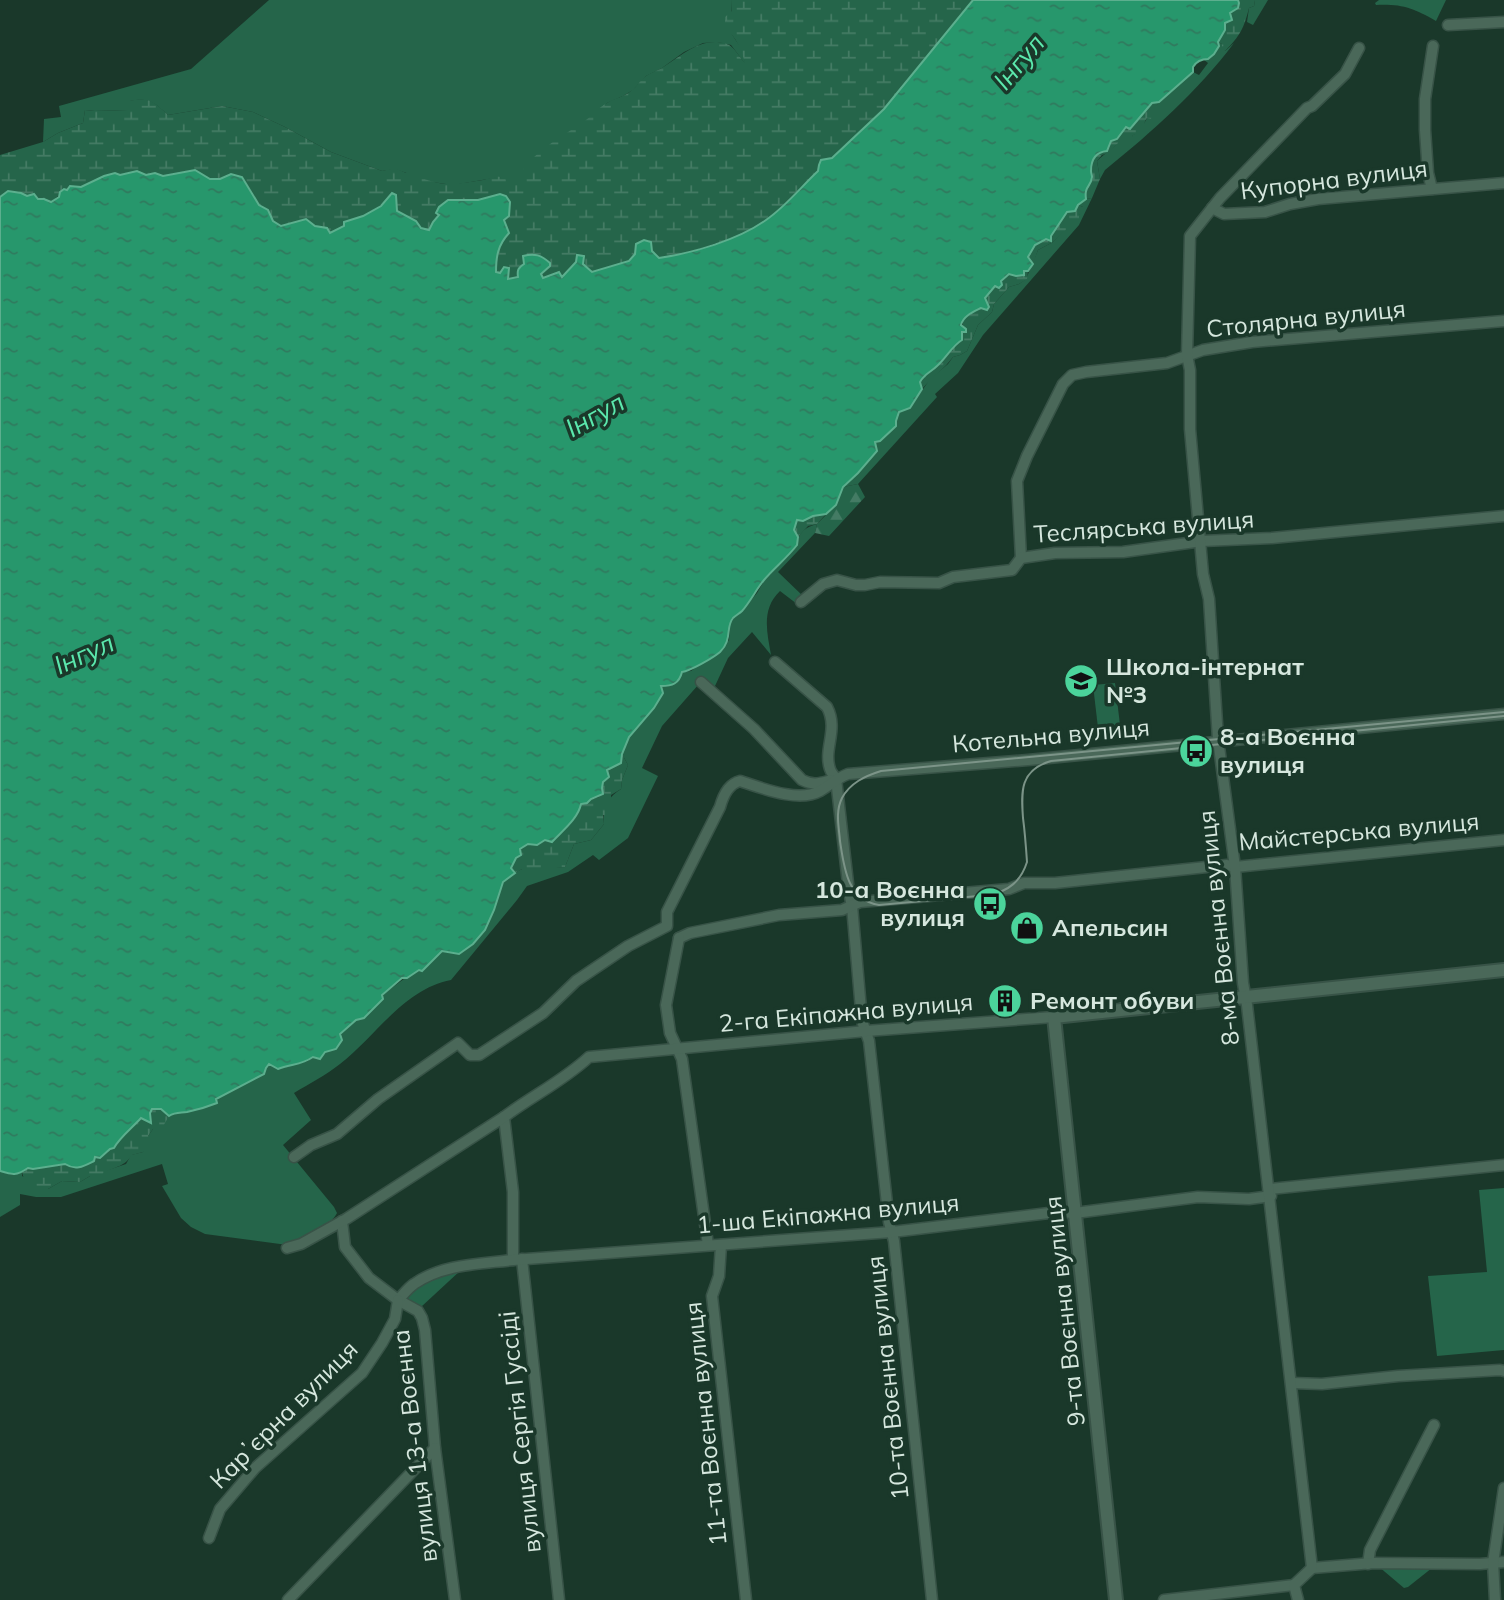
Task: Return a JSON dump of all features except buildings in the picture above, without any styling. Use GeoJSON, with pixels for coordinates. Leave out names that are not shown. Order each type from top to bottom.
{"type":"FeatureCollection","features":[{"type":"Feature","properties":{"kind":"street"},"geometry":{"type":"LineString","coordinates":[[1448,26],[1504,22]]}},
{"type":"Feature","properties":{"kind":"street"},"geometry":{"type":"LineString","coordinates":[[1432,189],[1428,173],[1425,99],[1433,46]]}},
{"type":"Feature","properties":{"kind":"street","name":"8-ма Воєнна вулиця"},"geometry":{"type":"LineString","coordinates":[[1312,1568],[1270,1192],[1243,983],[1235,867],[1219,741],[1209,599],[1203,574],[1190,429],[1190,370],[1187,355],[1190,236],[1220,198],[1307,108],[1345,74],[1359,48]]}},
{"type":"Feature","properties":{"kind":"street","name":"Купорна вулиця"},"geometry":{"type":"LineString","coordinates":[[1212,208],[1224,214],[1265,212],[1318,199],[1504,183]]}},
{"type":"Feature","properties":{"kind":"street","name":"Столярна вулиця"},"geometry":{"type":"LineString","coordinates":[[1021,558],[1017,481],[1063,384],[1072,375],[1167,363],[1202,350],[1252,342],[1504,321]]}},
{"type":"Feature","properties":{"kind":"street","name":"Теслярська вулиця"},"geometry":{"type":"LineString","coordinates":[[801,602],[823,584],[837,580],[865,586],[880,582],[939,583],[953,577],[1012,570],[1021,558],[1055,552],[1123,552],[1202,541],[1272,538],[1504,516]]}},
{"type":"Feature","properties":{"kind":"street","name":"10-та Воєнна вулиця"},"geometry":{"type":"LineString","coordinates":[[775,662],[827,707],[832,717],[830,769],[836,779],[852,906],[862,1021],[869,1041],[889,1222],[894,1241],[932,1600]]}},
{"type":"Feature","properties":{"kind":"street"},"geometry":{"type":"LineString","coordinates":[[701,682],[754,729],[802,780],[810,784],[836,779]]}},
{"type":"Feature","properties":{"kind":"street","name":"Котельна вулиця"},"geometry":{"type":"LineString","coordinates":[[667,926],[667,912],[720,807],[723,795],[735,782],[740,781],[784,794],[811,795],[848,774],[1028,760],[1504,714]]}},
{"type":"Feature","properties":{"kind":"street","name":"Майстерська вулиця"},"geometry":{"type":"LineString","coordinates":[[679,938],[690,933],[779,915],[842,910],[860,902],[1009,889],[1024,883],[1055,883],[1227,865],[1235,867],[1504,840]]}},
{"type":"Feature","properties":{"kind":"street"},"geometry":{"type":"LineString","coordinates":[[294,1157],[311,1145],[337,1134],[378,1098],[458,1043],[470,1055],[479,1055],[543,1013],[576,981],[628,946],[667,926],[679,938],[666,1005],[670,1033],[682,1059],[708,1245]]}},
{"type":"Feature","properties":{"kind":"street","name":"2-га Екіпажна вулиця"},"geometry":{"type":"LineString","coordinates":[[287,1248],[301,1244],[341,1221],[570,1074],[589,1057],[866,1031],[1054,1017],[1504,970]]}},
{"type":"Feature","properties":{"kind":"street","name":"9-та Воєнна вулиця"},"geometry":{"type":"LineString","coordinates":[[1054,1017],[1116,1600]]}},
{"type":"Feature","properties":{"kind":"street","name":"вулиця Сергія Гуссіді"},"geometry":{"type":"LineString","coordinates":[[504,1117],[513,1192],[517,1260],[559,1600]]}},
{"type":"Feature","properties":{"kind":"street","name":"1-ша Екіпажна вулиця"},"geometry":{"type":"LineString","coordinates":[[398,1300],[413,1284],[435,1273],[472,1265],[892,1232],[1198,1197],[1249,1199],[1270,1192],[1504,1165]]}},
{"type":"Feature","properties":{"kind":"street"},"geometry":{"type":"LineString","coordinates":[[341,1221],[345,1247],[369,1278],[398,1300]]}},
{"type":"Feature","properties":{"kind":"street","name":"11-та Воєнна вулиця"},"geometry":{"type":"LineString","coordinates":[[721,1245],[719,1276],[712,1296],[746,1600]]}},
{"type":"Feature","properties":{"kind":"street","name":"вулиця 13-а Воєнна"},"geometry":{"type":"LineString","coordinates":[[398,1300],[418,1311],[425,1330],[435,1448],[455,1600]]}},
{"type":"Feature","properties":{"kind":"street","name":"Карʼєрна вулиця"},"geometry":{"type":"LineString","coordinates":[[209,1538],[220,1509],[255,1468],[362,1373],[395,1319],[398,1300]]}},
{"type":"Feature","properties":{"kind":"street"},"geometry":{"type":"LineString","coordinates":[[1292,1383],[1322,1384],[1398,1376],[1502,1371]]}},
{"type":"Feature","properties":{"kind":"street"},"geometry":{"type":"LineString","coordinates":[[1367,1564],[1370,1549],[1434,1424]]}},
{"type":"Feature","properties":{"kind":"street"},"geometry":{"type":"LineString","coordinates":[[288,1600],[435,1448]]}},
{"type":"Feature","properties":{"kind":"street"},"geometry":{"type":"LineString","coordinates":[[1495,1600],[1504,1488]]}},
{"type":"Feature","properties":{"kind":"street"},"geometry":{"type":"LineString","coordinates":[[1164,1600],[1294,1585],[1312,1568],[1367,1564],[1499,1562]]}},
{"type":"Feature","properties":{"kind":"street"},"geometry":{"type":"LineString","coordinates":[[1294,1585],[1298,1600]]}},
{"type":"Feature","properties":{"kind":"green space"},"geometry":{"type":"Polygon","coordinates":[[[269,0],[732,0],[731,33],[741,48],[746,65],[731,45],[718,42],[703,43],[684,52],[646,76],[633,90],[607,103],[513,189],[500,177],[453,185],[432,182],[395,169],[382,171],[331,152],[253,112],[222,106],[168,115],[155,104],[142,100],[130,101],[129,110],[85,110],[83,123],[43,142],[44,119],[61,117],[59,106],[191,69],[269,0]]]}},
{"type":"Feature","properties":{"kind":"green space"},"geometry":{"type":"Polygon","coordinates":[[[732,0],[973,0],[884,109],[832,158],[819,165],[818,171],[769,218],[747,233],[683,254],[659,258],[652,251],[635,254],[629,261],[591,272],[576,262],[561,278],[559,272],[543,278],[541,274],[550,266],[524,264],[519,277],[508,279],[496,273],[496,257],[504,220],[500,194],[477,200],[454,200],[445,203],[436,213],[439,215],[429,230],[421,228],[416,221],[397,211],[397,204],[388,197],[374,210],[345,222],[344,226],[329,233],[327,228],[315,226],[306,219],[281,226],[273,221],[268,210],[259,205],[242,177],[231,174],[220,179],[210,179],[194,170],[163,176],[155,173],[146,175],[137,171],[81,187],[70,186],[51,202],[8,191],[0,197],[0,155],[43,142],[83,123],[85,110],[128,110],[129,101],[142,100],[155,103],[168,115],[222,106],[253,112],[331,152],[382,171],[395,168],[406,173],[413,171],[429,181],[446,184],[500,177],[508,181],[513,188],[526,166],[544,149],[604,105],[628,93],[642,79],[694,47],[709,42],[722,42],[734,49],[745,63],[736,40],[725,29],[725,17],[732,11],[732,0]]]}},
{"type":"Feature","properties":{"kind":"green space"},"geometry":{"type":"Polygon","coordinates":[[[1238,0],[1255,0],[1254,6],[1249,8],[1241,31],[1225,51],[1218,42],[1230,13],[1239,3],[1238,0]]]}},
{"type":"Feature","properties":{"kind":"green space"},"geometry":{"type":"Polygon","coordinates":[[[1255,0],[1268,0],[1253,25],[1247,22],[1249,8],[1254,6],[1255,0]]]}},
{"type":"Feature","properties":{"kind":"green space"},"geometry":{"type":"Polygon","coordinates":[[[1379,0],[1446,0],[1436,21],[1408,8],[1376,5],[1379,0]]]}},
{"type":"Feature","properties":{"kind":"green space"},"geometry":{"type":"Polygon","coordinates":[[[1218,42],[1225,51],[1234,43],[1190,94],[1105,170],[1100,179],[1097,161],[1120,140],[1130,140],[1140,131],[1155,107],[1181,82],[1193,72],[1199,75],[1208,63],[1203,59],[1218,42]]]}},
{"type":"Feature","properties":{"kind":"green space"},"geometry":{"type":"Polygon","coordinates":[[[1159,102],[1151,119],[1147,118],[1145,121],[1143,134],[1133,135],[1130,144],[1126,146],[1120,141],[1097,161],[1100,179],[1092,198],[1086,199],[1095,155],[1110,147],[1110,141],[1126,127],[1131,129],[1152,103],[1159,102]]]}},
{"type":"Feature","properties":{"kind":"green space"},"geometry":{"type":"Polygon","coordinates":[[[1092,198],[1079,225],[983,335],[958,373],[935,394],[937,397],[858,484],[843,487],[877,451],[875,442],[880,441],[896,426],[899,412],[910,408],[930,379],[953,357],[967,351],[978,325],[992,312],[994,304],[1009,287],[1026,279],[1038,250],[1053,242],[1079,215],[1083,207],[1078,205],[1092,198]]]}},
{"type":"Feature","properties":{"kind":"green space"},"geometry":{"type":"Polygon","coordinates":[[[1078,205],[1085,210],[1079,215],[1079,221],[1074,228],[1068,228],[1053,242],[1038,250],[1033,264],[1027,257],[1035,245],[1051,236],[1067,212],[1078,205]]]}},
{"type":"Feature","properties":{"kind":"green space"},"geometry":{"type":"Polygon","coordinates":[[[1024,271],[1028,271],[1027,279],[1009,287],[994,304],[992,312],[978,325],[967,351],[953,357],[922,389],[922,379],[948,355],[962,332],[966,332],[963,323],[966,317],[981,308],[987,310],[989,307],[985,298],[995,285],[1010,274],[1024,275],[1024,271]]]}},
{"type":"Feature","properties":{"kind":"green space"},"geometry":{"type":"Polygon","coordinates":[[[858,484],[865,497],[829,536],[815,533],[817,524],[836,505],[843,487],[858,484]]]}},
{"type":"Feature","properties":{"kind":"green space"},"geometry":{"type":"Polygon","coordinates":[[[826,514],[817,524],[808,526],[798,537],[794,530],[797,520],[803,521],[826,514]]]}},
{"type":"Feature","properties":{"kind":"green space"},"geometry":{"type":"Polygon","coordinates":[[[817,524],[815,533],[778,572],[804,597],[797,604],[780,591],[770,605],[767,621],[771,655],[752,632],[728,658],[715,686],[708,692],[699,684],[662,726],[642,768],[658,776],[628,838],[599,860],[593,855],[568,872],[527,886],[451,980],[434,985],[405,1003],[340,1064],[294,1093],[311,1120],[283,1145],[337,1213],[320,1230],[289,1244],[205,1234],[181,1218],[162,1186],[168,1184],[162,1164],[61,1197],[20,1194],[20,1205],[0,1217],[0,1171],[12,1175],[22,1172],[22,1176],[48,1189],[62,1181],[80,1182],[126,1164],[131,1155],[143,1152],[153,1129],[173,1113],[217,1103],[216,1099],[264,1074],[269,1064],[278,1069],[308,1061],[338,1043],[382,995],[442,951],[450,953],[473,944],[485,930],[503,881],[514,873],[522,869],[565,867],[574,844],[591,840],[604,824],[607,804],[621,789],[628,765],[622,754],[629,737],[654,708],[663,693],[661,686],[682,672],[691,671],[713,658],[729,640],[730,624],[735,616],[797,545],[803,531],[817,524]]]}},
{"type":"Feature","properties":{"kind":"green space"},"geometry":{"type":"Polygon","coordinates":[[[1115,683],[1120,725],[1098,728],[1093,685],[1115,683]]]}},
{"type":"Feature","properties":{"kind":"green space"},"geometry":{"type":"Polygon","coordinates":[[[622,754],[628,765],[621,789],[611,795],[612,816],[603,815],[604,824],[591,840],[574,844],[565,867],[528,871],[522,869],[515,873],[511,869],[520,850],[528,844],[537,845],[545,840],[552,842],[573,819],[581,803],[599,797],[607,770],[621,763],[622,754]]]}},
{"type":"Feature","properties":{"kind":"green space"},"geometry":{"type":"Polygon","coordinates":[[[364,1018],[348,1040],[342,1040],[340,1034],[356,1020],[364,1018]]]}},
{"type":"Feature","properties":{"kind":"green space"},"geometry":{"type":"Polygon","coordinates":[[[156,1108],[169,1116],[162,1128],[153,1129],[148,1136],[151,1146],[132,1155],[120,1166],[99,1177],[90,1176],[80,1182],[62,1181],[34,1193],[25,1183],[22,1172],[28,1168],[65,1164],[68,1166],[107,1153],[156,1108]]]}},
{"type":"Feature","properties":{"kind":"green space"},"geometry":{"type":"Polygon","coordinates":[[[1504,1188],[1504,1350],[1437,1356],[1428,1276],[1487,1272],[1479,1190],[1504,1188]]]}},
{"type":"Feature","properties":{"kind":"green space"},"geometry":{"type":"Polygon","coordinates":[[[461,1270],[421,1307],[417,1308],[408,1301],[407,1296],[416,1286],[448,1272],[461,1270]]]}},
{"type":"Feature","properties":{"kind":"green space"},"geometry":{"type":"Polygon","coordinates":[[[1378,1566],[1432,1568],[1404,1588],[1378,1566]]]}},
{"type":"Feature","properties":{"kind":"water","name":"Інгул"},"geometry":{"type":"Polygon","coordinates":[[[973,0],[1238,0],[1239,3],[1238,8],[1230,13],[1232,20],[1225,23],[1225,30],[1214,54],[1196,64],[1193,72],[1159,102],[1152,103],[1130,129],[1126,127],[1117,139],[1111,141],[1107,151],[1095,157],[1086,199],[1075,211],[1067,212],[1051,236],[1051,241],[1046,239],[1035,245],[1028,257],[1033,264],[1028,271],[1024,271],[1024,275],[1009,274],[1001,281],[999,288],[995,286],[985,298],[989,307],[987,310],[981,308],[964,319],[961,325],[966,332],[962,332],[962,340],[922,379],[922,389],[910,408],[899,412],[896,426],[880,441],[875,442],[877,451],[843,487],[836,505],[826,514],[803,521],[797,520],[794,530],[798,537],[797,545],[764,580],[742,611],[733,618],[726,643],[720,652],[682,672],[674,684],[661,686],[663,693],[629,737],[621,763],[607,770],[609,777],[603,782],[603,794],[581,804],[573,820],[552,842],[545,840],[520,849],[521,855],[516,858],[511,868],[515,873],[503,882],[485,930],[473,944],[459,954],[442,951],[422,971],[402,978],[382,995],[383,999],[364,1018],[356,1020],[340,1034],[342,1040],[336,1049],[325,1052],[320,1059],[313,1057],[305,1062],[278,1069],[269,1064],[264,1074],[216,1099],[217,1103],[202,1108],[169,1116],[161,1109],[152,1109],[151,1123],[141,1118],[114,1148],[83,1166],[65,1164],[28,1168],[14,1174],[0,1171],[0,197],[8,191],[27,196],[34,194],[38,199],[51,202],[70,186],[81,187],[115,173],[120,175],[137,171],[146,175],[155,173],[163,176],[195,170],[210,179],[220,179],[231,174],[242,177],[259,205],[268,210],[273,221],[281,226],[306,219],[315,226],[327,228],[330,233],[344,226],[344,222],[381,206],[392,193],[396,195],[397,211],[416,221],[421,228],[429,230],[439,215],[436,213],[439,207],[448,200],[478,200],[500,194],[506,196],[510,202],[509,216],[504,220],[509,233],[498,251],[496,272],[500,273],[504,267],[509,268],[508,279],[518,277],[518,269],[524,264],[523,256],[541,256],[550,263],[541,274],[543,278],[559,272],[562,277],[576,262],[577,255],[584,256],[583,264],[592,272],[629,261],[635,254],[636,244],[644,240],[651,242],[652,251],[659,258],[686,253],[742,234],[766,220],[786,203],[818,171],[821,160],[832,158],[884,109],[973,0]]]}},
{"type":"Feature","properties":{"kind":"tram line"},"geometry":{"type":"LineString","coordinates":[[1504,712],[881,771],[859,781],[849,788],[842,798],[838,820],[843,861],[849,881],[860,897],[879,905],[989,895],[1003,891],[1013,884],[1024,869],[1027,862],[1023,790],[1033,770],[1051,761],[1504,716]]}},
{"type":"Feature","properties":{"kind":"place","name":"Школа-інтернат №3"},"geometry":{"type":"Point","coordinates":[1081,681]}},
{"type":"Feature","properties":{"kind":"place","name":"8-а Воєнна вулиця"},"geometry":{"type":"Point","coordinates":[1196,751]}},
{"type":"Feature","properties":{"kind":"place","name":"10-а Воєнна вулиця"},"geometry":{"type":"Point","coordinates":[990,904]}},
{"type":"Feature","properties":{"kind":"place","name":"Апельсин"},"geometry":{"type":"Point","coordinates":[1027,928]}},
{"type":"Feature","properties":{"kind":"place","name":"Ремонт обуви"},"geometry":{"type":"Point","coordinates":[1005,1001]}}]}
